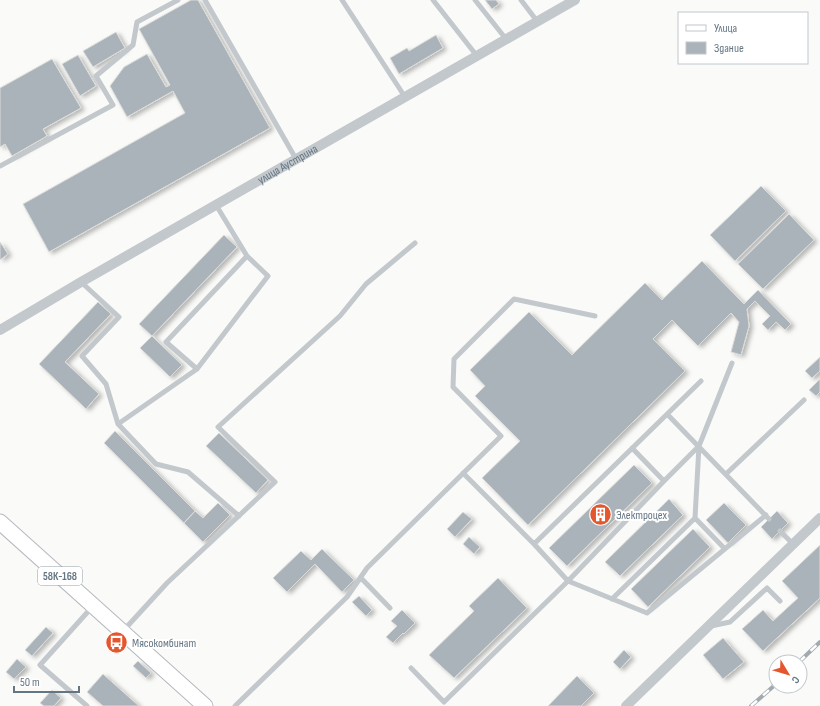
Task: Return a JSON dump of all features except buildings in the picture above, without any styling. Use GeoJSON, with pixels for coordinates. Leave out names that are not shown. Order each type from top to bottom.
{"type":"FeatureCollection","features":[{"type":"Feature","properties":{"kind":"main road","name":"58К-168"},"geometry":{"type":"LineString","coordinates":[[0,522],[205,706]]}},
{"type":"Feature","properties":{"kind":"street","name":"улица Аустрина"},"geometry":{"type":"LineString","coordinates":[[0,330],[405,96],[575,0]]}},
{"type":"Feature","properties":{"kind":"street"},"geometry":{"type":"LineString","coordinates":[[626,706],[820,518]]}},
{"type":"Feature","properties":{"kind":"lane"},"geometry":{"type":"LineString","coordinates":[[0,166],[113,105],[96,76],[133,45],[137,22],[178,0]]}},
{"type":"Feature","properties":{"kind":"lane"},"geometry":{"type":"LineString","coordinates":[[205,0],[296,159]]}},
{"type":"Feature","properties":{"kind":"lane"},"geometry":{"type":"LineString","coordinates":[[342,0],[405,96]]}},
{"type":"Feature","properties":{"kind":"lane"},"geometry":{"type":"LineString","coordinates":[[433,0],[477,56]]}},
{"type":"Feature","properties":{"kind":"lane"},"geometry":{"type":"LineString","coordinates":[[475,0],[506,39]]}},
{"type":"Feature","properties":{"kind":"lane"},"geometry":{"type":"LineString","coordinates":[[521,0],[537,21]]}},
{"type":"Feature","properties":{"kind":"lane"},"geometry":{"type":"LineString","coordinates":[[118,424],[197,369],[268,276],[247,256],[216,205]]}},
{"type":"Feature","properties":{"kind":"lane"},"geometry":{"type":"LineString","coordinates":[[122,632],[167,583],[275,482],[218,427],[340,316],[366,284],[415,243]]}},
{"type":"Feature","properties":{"kind":"lane"},"geometry":{"type":"LineString","coordinates":[[197,369],[166,342],[247,256]]}},
{"type":"Feature","properties":{"kind":"lane"},"geometry":{"type":"LineString","coordinates":[[81,282],[119,317],[82,356],[106,384],[118,424],[156,464],[188,472],[239,516]]}},
{"type":"Feature","properties":{"kind":"lane"},"geometry":{"type":"LineString","coordinates":[[235,706],[347,597],[367,568],[501,436],[453,387],[454,359],[514,299],[595,316]]}},
{"type":"Feature","properties":{"kind":"lane"},"geometry":{"type":"LineString","coordinates":[[612,599],[696,518],[699,446],[732,363]]}},
{"type":"Feature","properties":{"kind":"lane"},"geometry":{"type":"LineString","coordinates":[[534,544],[701,381]]}},
{"type":"Feature","properties":{"kind":"lane"},"geometry":{"type":"LineString","coordinates":[[726,474],[804,400]]}},
{"type":"Feature","properties":{"kind":"lane"},"geometry":{"type":"LineString","coordinates":[[463,473],[534,544],[568,581],[648,613],[725,549],[768,517],[667,414]]}},
{"type":"Feature","properties":{"kind":"lane"},"geometry":{"type":"LineString","coordinates":[[410,668],[444,702],[568,581],[699,446]]}},
{"type":"Feature","properties":{"kind":"lane"},"geometry":{"type":"LineString","coordinates":[[632,448],[664,481]]}},
{"type":"Feature","properties":{"kind":"lane"},"geometry":{"type":"LineString","coordinates":[[696,518],[725,549]]}},
{"type":"Feature","properties":{"kind":"lane"},"geometry":{"type":"LineString","coordinates":[[780,531],[793,544]]}},
{"type":"Feature","properties":{"kind":"lane"},"geometry":{"type":"LineString","coordinates":[[361,578],[390,608]]}},
{"type":"Feature","properties":{"kind":"lane"},"geometry":{"type":"LineString","coordinates":[[708,626],[730,622],[768,588],[780,601]]}},
{"type":"Feature","properties":{"kind":"lane"},"geometry":{"type":"LineString","coordinates":[[87,706],[40,665],[70,630],[94,606]]}},
{"type":"Feature","properties":{"kind":"railway"},"geometry":{"type":"LineString","coordinates":[[807,654],[820,642]]}},
{"type":"Feature","properties":{"kind":"railway"},"geometry":{"type":"LineString","coordinates":[[751,706],[768,691]]}},
{"type":"Feature","properties":{"kind":"place","name":"Электроцех"},"geometry":{"type":"Point","coordinates":[601,515]}},
{"type":"Feature","properties":{"kind":"place","name":"Мясокомбинат"},"geometry":{"type":"Point","coordinates":[116,643]}}]}
